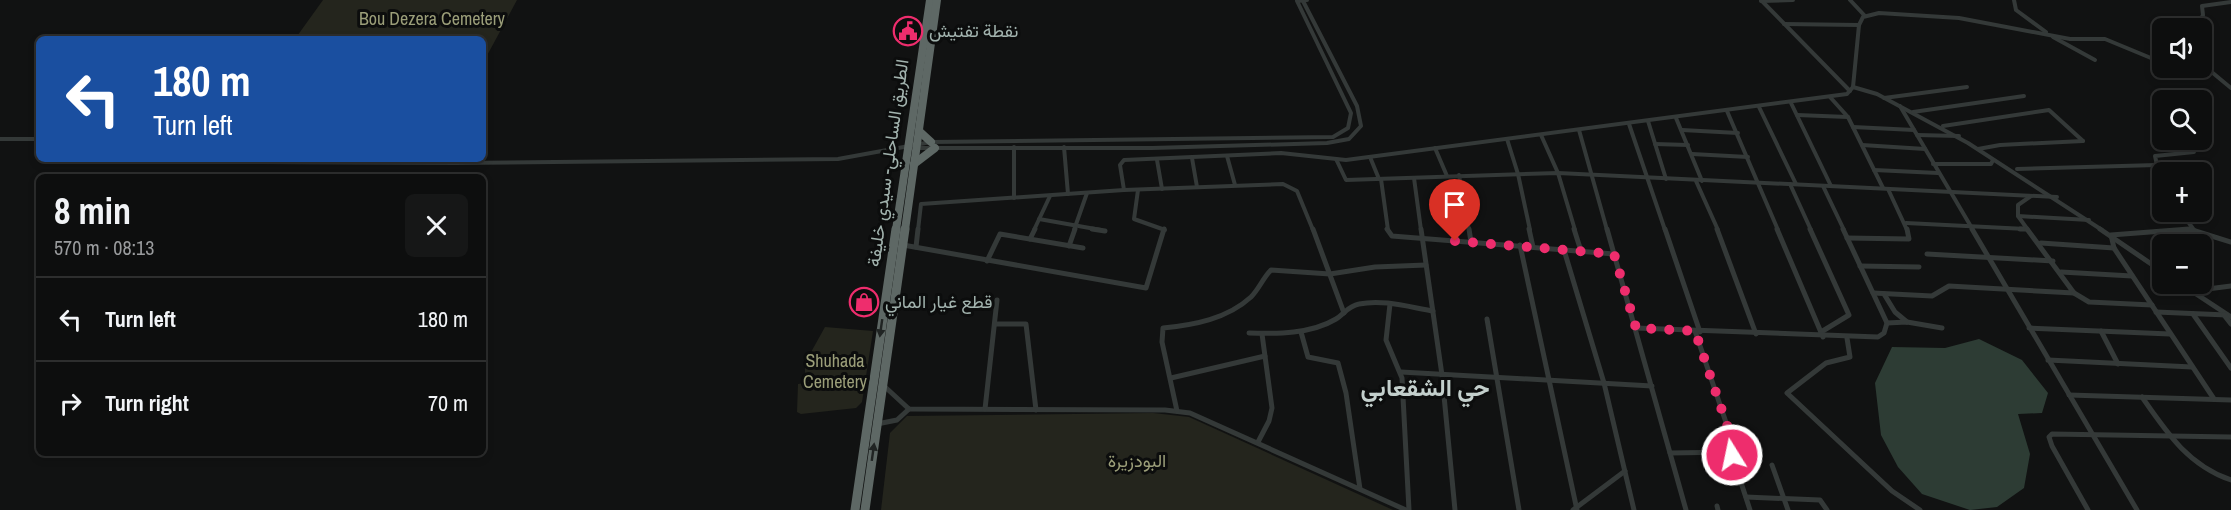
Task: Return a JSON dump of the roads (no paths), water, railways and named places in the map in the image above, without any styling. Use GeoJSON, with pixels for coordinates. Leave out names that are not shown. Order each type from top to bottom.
{"type":"FeatureCollection","features":[{"type":"Feature","properties":{"kind":"highway","name":"الطريق الساحلي- سيدي خليفة"},"geometry":{"type":"LineString","coordinates":[[855,510],[930,0]]}},
{"type":"Feature","properties":{"kind":"highway"},"geometry":{"type":"LineString","coordinates":[[865,510],[914,164],[909,146],[919,131],[937,0]]}},
{"type":"Feature","properties":{"kind":"highway"},"geometry":{"type":"LineString","coordinates":[[914,164],[933,145],[919,131]]}},
{"type":"Feature","properties":{"kind":"street"},"geometry":{"type":"LineString","coordinates":[[246,162],[454,163],[838,159],[854,158],[909,146],[933,145],[1130,144],[1343,141],[1359,131],[1361,121],[1357,106],[1305,0],[1297,2],[1350,107],[1351,118],[1348,128],[1333,137],[1185,143]]}},
{"type":"Feature","properties":{"kind":"street"},"geometry":{"type":"LineString","coordinates":[[1761,0],[1793,0]]}},
{"type":"Feature","properties":{"kind":"street"},"geometry":{"type":"LineString","coordinates":[[1761,0],[1851,89]]}},
{"type":"Feature","properties":{"kind":"street"},"geometry":{"type":"LineString","coordinates":[[1850,0],[1865,16]]}},
{"type":"Feature","properties":{"kind":"street"},"geometry":{"type":"LineString","coordinates":[[2014,0],[2016,10],[2049,34],[2095,60]]}},
{"type":"Feature","properties":{"kind":"street"},"geometry":{"type":"LineString","coordinates":[[2201,18],[2202,6],[2231,2]]}},
{"type":"Feature","properties":{"kind":"street"},"geometry":{"type":"LineString","coordinates":[[1851,89],[1858,26],[1865,16],[1898,13],[1959,18],[2070,39],[2105,39],[2152,58]]}},
{"type":"Feature","properties":{"kind":"street"},"geometry":{"type":"LineString","coordinates":[[1784,24],[1858,26]]}},
{"type":"Feature","properties":{"kind":"street"},"geometry":{"type":"LineString","coordinates":[[2212,72],[2231,88]]}},
{"type":"Feature","properties":{"kind":"street"},"geometry":{"type":"LineString","coordinates":[[1884,98],[1967,87]]}},
{"type":"Feature","properties":{"kind":"street"},"geometry":{"type":"LineString","coordinates":[[1124,190],[1121,162],[1281,153],[1336,159],[1370,157],[1791,103],[1830,97],[1851,89],[1871,89],[1884,98],[1943,126],[1992,160],[2014,169],[2152,264]]}},
{"type":"Feature","properties":{"kind":"street"},"geometry":{"type":"LineString","coordinates":[[1913,112],[2024,96]]}},
{"type":"Feature","properties":{"kind":"street"},"geometry":{"type":"LineString","coordinates":[[1830,97],[1848,117],[1910,236],[1905,241],[1847,238]]}},
{"type":"Feature","properties":{"kind":"street"},"geometry":{"type":"LineString","coordinates":[[1791,103],[1832,186]]}},
{"type":"Feature","properties":{"kind":"street"},"geometry":{"type":"LineString","coordinates":[[1350,107],[1357,106]]}},
{"type":"Feature","properties":{"kind":"street"},"geometry":{"type":"LineString","coordinates":[[1900,106],[2137,510]]}},
{"type":"Feature","properties":{"kind":"street"},"geometry":{"type":"LineString","coordinates":[[1759,107],[1849,315],[1822,334]]}},
{"type":"Feature","properties":{"kind":"street"},"geometry":{"type":"LineString","coordinates":[[1943,126],[1983,118],[2049,110],[2083,141],[2000,145],[1978,149]]}},
{"type":"Feature","properties":{"kind":"street"},"geometry":{"type":"LineString","coordinates":[[1727,111],[1760,182],[1768,207],[1822,334]]}},
{"type":"Feature","properties":{"kind":"street"},"geometry":{"type":"LineString","coordinates":[[1797,116],[1848,117]]}},
{"type":"Feature","properties":{"kind":"street"},"geometry":{"type":"LineString","coordinates":[[1676,118],[1692,154],[1699,181],[1756,334]]}},
{"type":"Feature","properties":{"kind":"street"},"geometry":{"type":"LineString","coordinates":[[1648,122],[1666,179]]}},
{"type":"Feature","properties":{"kind":"street"},"geometry":{"type":"LineString","coordinates":[[1629,124],[1734,446],[1732,452],[1750,510]]}},
{"type":"Feature","properties":{"kind":"street"},"geometry":{"type":"LineString","coordinates":[[1853,127],[1959,136]]}},
{"type":"Feature","properties":{"kind":"street"},"geometry":{"type":"LineString","coordinates":[[1579,130],[1686,510]]}},
{"type":"Feature","properties":{"kind":"street"},"geometry":{"type":"LineString","coordinates":[[1682,130],[1738,133]]}},
{"type":"Feature","properties":{"kind":"street"},"geometry":{"type":"LineString","coordinates":[[1541,135],[1558,172],[1581,251]]}},
{"type":"Feature","properties":{"kind":"street"},"geometry":{"type":"LineString","coordinates":[[0,139],[36,139]]}},
{"type":"Feature","properties":{"kind":"street"},"geometry":{"type":"LineString","coordinates":[[1507,139],[1518,174],[1533,247]]}},
{"type":"Feature","properties":{"kind":"street"},"geometry":{"type":"LineString","coordinates":[[933,145],[1064,147],[1130,144]]}},
{"type":"Feature","properties":{"kind":"street"},"geometry":{"type":"LineString","coordinates":[[1655,144],[1688,145]]}},
{"type":"Feature","properties":{"kind":"street"},"geometry":{"type":"LineString","coordinates":[[1862,145],[1924,149]]}},
{"type":"Feature","properties":{"kind":"street"},"geometry":{"type":"LineString","coordinates":[[1014,147],[1014,198]]}},
{"type":"Feature","properties":{"kind":"street"},"geometry":{"type":"LineString","coordinates":[[1064,147],[1068,194]]}},
{"type":"Feature","properties":{"kind":"street"},"geometry":{"type":"LineString","coordinates":[[1435,148],[1447,176]]}},
{"type":"Feature","properties":{"kind":"street"},"geometry":{"type":"LineString","coordinates":[[2156,162],[2154,159],[2158,153],[2194,152]]}},
{"type":"Feature","properties":{"kind":"street"},"geometry":{"type":"LineString","coordinates":[[1692,154],[1748,157]]}},
{"type":"Feature","properties":{"kind":"street"},"geometry":{"type":"LineString","coordinates":[[1227,156],[1235,185]]}},
{"type":"Feature","properties":{"kind":"street"},"geometry":{"type":"LineString","coordinates":[[1370,157],[1380,179],[1389,233],[1392,236],[1614,254]]}},
{"type":"Feature","properties":{"kind":"street"},"geometry":{"type":"LineString","coordinates":[[1192,158],[1197,187]]}},
{"type":"Feature","properties":{"kind":"street"},"geometry":{"type":"LineString","coordinates":[[1336,159],[1344,180],[1558,172],[1699,181],[2057,197]]}},
{"type":"Feature","properties":{"kind":"street"},"geometry":{"type":"LineString","coordinates":[[1157,160],[1162,189]]}},
{"type":"Feature","properties":{"kind":"street"},"geometry":{"type":"LineString","coordinates":[[1934,164],[1979,165],[1991,164],[1992,160]]}},
{"type":"Feature","properties":{"kind":"street"},"geometry":{"type":"LineString","coordinates":[[2014,169],[2152,165]]}},
{"type":"Feature","properties":{"kind":"street"},"geometry":{"type":"LineString","coordinates":[[1874,170],[1938,173]]}},
{"type":"Feature","properties":{"kind":"street"},"geometry":{"type":"LineString","coordinates":[[1459,176],[1471,242]]}},
{"type":"Feature","properties":{"kind":"street"},"geometry":{"type":"LineString","coordinates":[[1414,178],[1442,375],[1455,510]]}},
{"type":"Feature","properties":{"kind":"street"},"geometry":{"type":"LineString","coordinates":[[908,205],[1124,190],[1283,184],[1297,191],[1344,313]]}},
{"type":"Feature","properties":{"kind":"street"},"geometry":{"type":"LineString","coordinates":[[1636,328],[1756,334],[1822,334],[1847,338],[1878,337],[1884,333],[1887,323],[1823,186]]}},
{"type":"Feature","properties":{"kind":"street"},"geometry":{"type":"LineString","coordinates":[[903,244],[1146,288],[1165,229],[1134,219],[1138,190]]}},
{"type":"Feature","properties":{"kind":"street"},"geometry":{"type":"LineString","coordinates":[[1069,246],[1087,193]]}},
{"type":"Feature","properties":{"kind":"street"},"geometry":{"type":"LineString","coordinates":[[1030,239],[1050,196]]}},
{"type":"Feature","properties":{"kind":"street"},"geometry":{"type":"LineString","coordinates":[[2031,196],[2018,205],[2019,216],[2026,229],[2040,243],[2074,293],[2089,302],[2152,305]]}},
{"type":"Feature","properties":{"kind":"street"},"geometry":{"type":"LineString","coordinates":[[916,248],[921,204]]}},
{"type":"Feature","properties":{"kind":"street"},"geometry":{"type":"LineString","coordinates":[[2019,216],[2089,220]]}},
{"type":"Feature","properties":{"kind":"street"},"geometry":{"type":"LineString","coordinates":[[1039,219],[1105,231]]}},
{"type":"Feature","properties":{"kind":"street"},"geometry":{"type":"LineString","coordinates":[[2188,222],[2194,230]]}},
{"type":"Feature","properties":{"kind":"street"},"geometry":{"type":"LineString","coordinates":[[1905,223],[2026,229]]}},
{"type":"Feature","properties":{"kind":"street"},"geometry":{"type":"LineString","coordinates":[[2111,235],[2194,230],[2231,242]]}},
{"type":"Feature","properties":{"kind":"street"},"geometry":{"type":"LineString","coordinates":[[987,261],[1000,234],[1083,248]]}},
{"type":"Feature","properties":{"kind":"street"},"geometry":{"type":"LineString","coordinates":[[2111,235],[2115,248],[2132,276],[2214,399]]}},
{"type":"Feature","properties":{"kind":"street"},"geometry":{"type":"LineString","coordinates":[[2040,243],[2115,248]]}},
{"type":"Feature","properties":{"kind":"street"},"geometry":{"type":"LineString","coordinates":[[1520,245],[1575,509],[1625,471]]}},
{"type":"Feature","properties":{"kind":"street"},"geometry":{"type":"LineString","coordinates":[[1564,250],[1604,383],[1634,510]]}},
{"type":"Feature","properties":{"kind":"street"},"geometry":{"type":"LineString","coordinates":[[1927,254],[2053,261]]}},
{"type":"Feature","properties":{"kind":"street"},"geometry":{"type":"LineString","coordinates":[[1177,411],[1171,378],[1163,354],[1161,332],[1163,328],[1202,323],[1230,311],[1251,297],[1271,270],[1330,274],[1375,267],[1426,265]]}},
{"type":"Feature","properties":{"kind":"street"},"geometry":{"type":"LineString","coordinates":[[1860,266],[1918,267]]}},
{"type":"Feature","properties":{"kind":"street"},"geometry":{"type":"LineString","coordinates":[[2061,272],[2132,276]]}},
{"type":"Feature","properties":{"kind":"street"},"geometry":{"type":"LineString","coordinates":[[1873,293],[1932,296],[1949,286],[2074,293]]}},
{"type":"Feature","properties":{"kind":"street"},"geometry":{"type":"LineString","coordinates":[[2212,288],[2231,286]]}},
{"type":"Feature","properties":{"kind":"street"},"geometry":{"type":"LineString","coordinates":[[1884,294],[1895,312],[1907,322]]}},
{"type":"Feature","properties":{"kind":"street"},"geometry":{"type":"LineString","coordinates":[[2196,294],[2227,316],[2231,324]]}},
{"type":"Feature","properties":{"kind":"street"},"geometry":{"type":"LineString","coordinates":[[985,409],[997,300]]}},
{"type":"Feature","properties":{"kind":"street"},"geometry":{"type":"LineString","coordinates":[[1249,333],[1301,332],[1320,326],[1344,313],[1353,305],[1390,304],[1433,311]]}},
{"type":"Feature","properties":{"kind":"street"},"geometry":{"type":"LineString","coordinates":[[877,424],[897,420],[909,409],[1177,411],[1198,415],[1407,510],[1401,372],[1386,340],[1390,304]]}},
{"type":"Feature","properties":{"kind":"street"},"geometry":{"type":"LineString","coordinates":[[2156,312],[2227,316]]}},
{"type":"Feature","properties":{"kind":"street"},"geometry":{"type":"LineString","coordinates":[[2193,314],[2231,368]]}},
{"type":"Feature","properties":{"kind":"street"},"geometry":{"type":"LineString","coordinates":[[1487,319],[1519,510]]}},
{"type":"Feature","properties":{"kind":"street"},"geometry":{"type":"LineString","coordinates":[[1887,323],[1907,322],[1942,328]]}},
{"type":"Feature","properties":{"kind":"street"},"geometry":{"type":"LineString","coordinates":[[995,324],[1026,324],[1036,410]]}},
{"type":"Feature","properties":{"kind":"street"},"geometry":{"type":"LineString","coordinates":[[2029,328],[2170,334]]}},
{"type":"Feature","properties":{"kind":"street"},"geometry":{"type":"LineString","coordinates":[[2101,331],[2118,364]]}},
{"type":"Feature","properties":{"kind":"street"},"geometry":{"type":"LineString","coordinates":[[1301,332],[1308,357],[1338,363],[1346,393],[1360,489]]}},
{"type":"Feature","properties":{"kind":"street"},"geometry":{"type":"LineString","coordinates":[[1258,442],[1269,421],[1272,408],[1262,334]]}},
{"type":"Feature","properties":{"kind":"street"},"geometry":{"type":"LineString","coordinates":[[1847,338],[1850,357],[1826,363],[1787,393],[1893,491],[1920,510]]}},
{"type":"Feature","properties":{"kind":"street"},"geometry":{"type":"LineString","coordinates":[[1171,378],[1265,356]]}},
{"type":"Feature","properties":{"kind":"street"},"geometry":{"type":"LineString","coordinates":[[2048,360],[2192,367]]}},
{"type":"Feature","properties":{"kind":"street"},"geometry":{"type":"LineString","coordinates":[[1401,372],[1652,386]]}},
{"type":"Feature","properties":{"kind":"street"},"geometry":{"type":"LineString","coordinates":[[882,384],[909,409]]}},
{"type":"Feature","properties":{"kind":"street"},"geometry":{"type":"LineString","coordinates":[[2069,395],[2231,400]]}},
{"type":"Feature","properties":{"kind":"street"},"geometry":{"type":"LineString","coordinates":[[2142,397],[2169,436],[2196,466],[2231,481]]}},
{"type":"Feature","properties":{"kind":"street"},"geometry":{"type":"LineString","coordinates":[[2088,510],[2049,437],[2052,434],[2231,437]]}},
{"type":"Feature","properties":{"kind":"street"},"geometry":{"type":"LineString","coordinates":[[1670,453],[1732,452]]}},
{"type":"Feature","properties":{"kind":"street"},"geometry":{"type":"LineString","coordinates":[[1772,465],[1788,510]]}},
{"type":"Feature","properties":{"kind":"street"},"geometry":{"type":"LineString","coordinates":[[1746,497],[1820,500],[1827,510]]}},
{"type":"Feature","properties":{"kind":"place","name":"نقطة تفتيش"},"geometry":{"type":"Point","coordinates":[908,31]}},
{"type":"Feature","properties":{"kind":"place","name":"قطع غيار الماني"},"geometry":{"type":"Point","coordinates":[864,302]}},
{"type":"Feature","properties":{"kind":"district","name":"حي الشقعابي"},"geometry":{"type":"Point","coordinates":[1425,388]}},
{"type":"Feature","properties":{"kind":"park label","name":"Bou Dezera Cemetery"},"geometry":{"type":"Point","coordinates":[432,19]}},
{"type":"Feature","properties":{"kind":"park label","name":"Shuhada Cemetery"},"geometry":{"type":"Point","coordinates":[835,371]}},
{"type":"Feature","properties":{"kind":"park label","name":"البودزيرة"},"geometry":{"type":"Point","coordinates":[1137,461]}}]}
